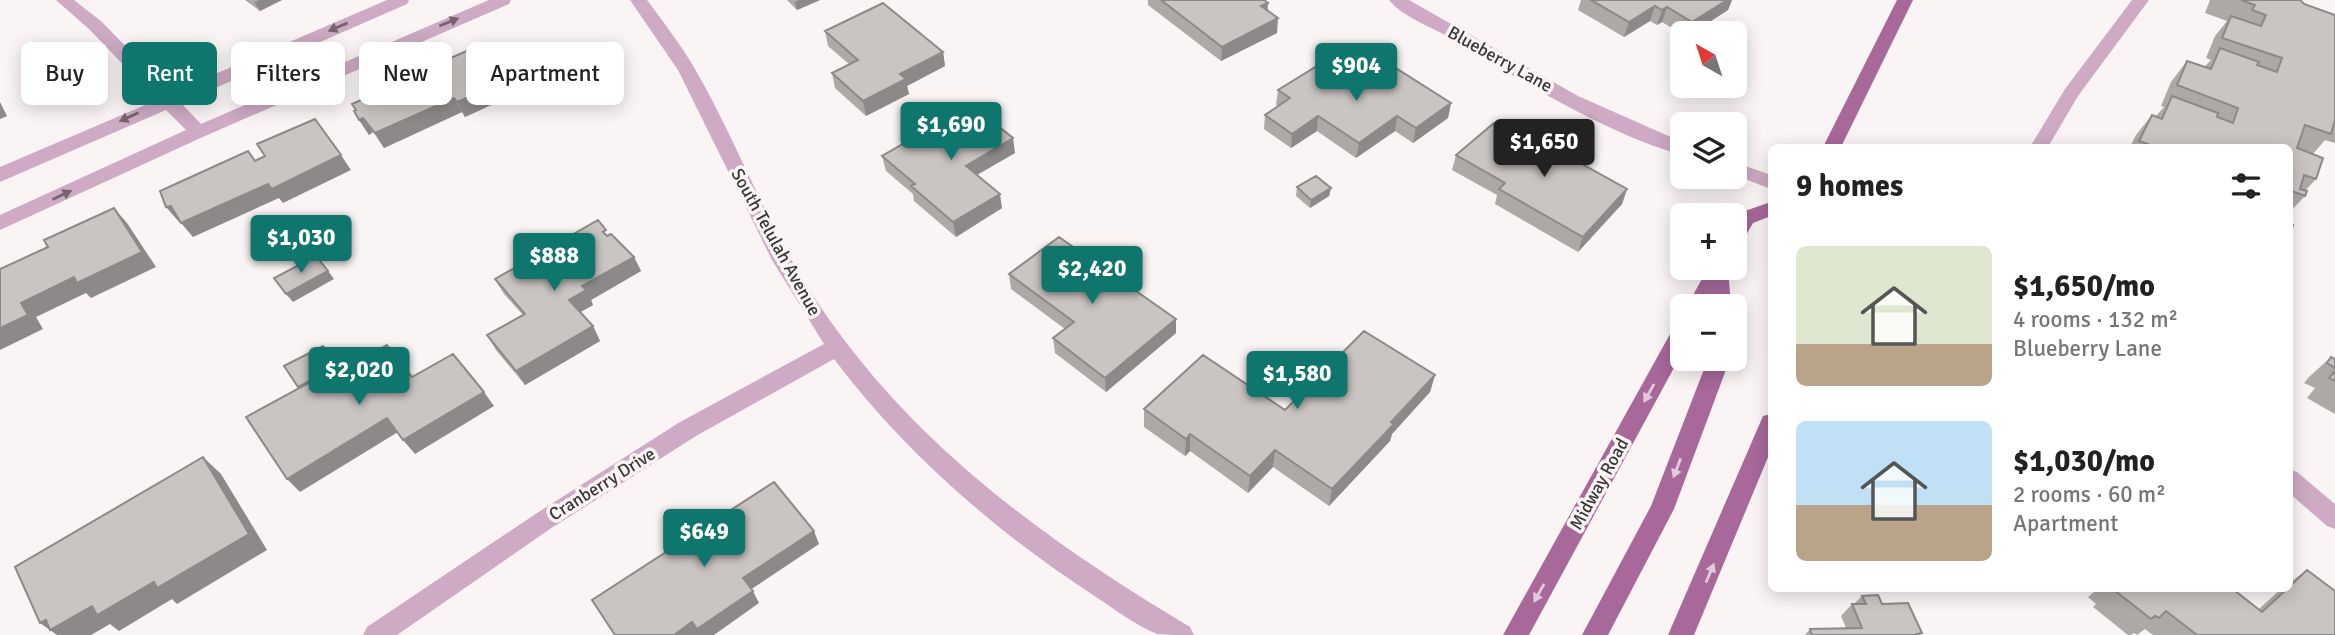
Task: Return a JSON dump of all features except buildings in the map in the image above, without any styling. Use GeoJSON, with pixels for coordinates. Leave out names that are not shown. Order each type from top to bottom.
{"type":"FeatureCollection","features":[{"type":"Feature","properties":{"kind":"main road"},"geometry":{"type":"LineString","coordinates":[[1833,144],[1905,0]]}},
{"type":"Feature","properties":{"kind":"main road"},"geometry":{"type":"LineString","coordinates":[[1747,218],[1768,210]]}},
{"type":"Feature","properties":{"kind":"main road","name":"Midway Road"},"geometry":{"type":"LineString","coordinates":[[1516,635],[1670,355]]}},
{"type":"Feature","properties":{"kind":"main road"},"geometry":{"type":"LineString","coordinates":[[1595,635],[1662,509],[1714,371]]}},
{"type":"Feature","properties":{"kind":"main road"},"geometry":{"type":"LineString","coordinates":[[1681,635],[1768,431]]}},
{"type":"Feature","properties":{"kind":"street"},"geometry":{"type":"LineString","coordinates":[[64,0],[96,26],[122,53]]}},
{"type":"Feature","properties":{"kind":"street"},"geometry":{"type":"LineString","coordinates":[[217,79],[401,0]]}},
{"type":"Feature","properties":{"kind":"street"},"geometry":{"type":"LineString","coordinates":[[0,223],[198,132],[503,0]]}},
{"type":"Feature","properties":{"kind":"street","name":"South Telulah Avenue"},"geometry":{"type":"LineString","coordinates":[[639,0],[686,68],[765,229],[797,288],[837,347],[905,426],[1016,526],[1082,575],[1181,635]]}},
{"type":"Feature","properties":{"kind":"street","name":"Blueberry Lane"},"geometry":{"type":"LineString","coordinates":[[1397,0],[1537,80],[1639,133],[1670,145]]}},
{"type":"Feature","properties":{"kind":"street"},"geometry":{"type":"LineString","coordinates":[[2041,144],[2071,93],[2141,0]]}},
{"type":"Feature","properties":{"kind":"street"},"geometry":{"type":"LineString","coordinates":[[0,175],[156,105]]}},
{"type":"Feature","properties":{"kind":"street"},"geometry":{"type":"LineString","coordinates":[[172,105],[198,132]]}},
{"type":"Feature","properties":{"kind":"street"},"geometry":{"type":"LineString","coordinates":[[1747,173],[1768,181]]}},
{"type":"Feature","properties":{"kind":"street","name":"Cranberry Drive"},"geometry":{"type":"LineString","coordinates":[[376,635],[542,522],[688,429],[837,347]]}},
{"type":"Feature","properties":{"kind":"street"},"geometry":{"type":"LineString","coordinates":[[2293,482],[2335,519]]}}]}
